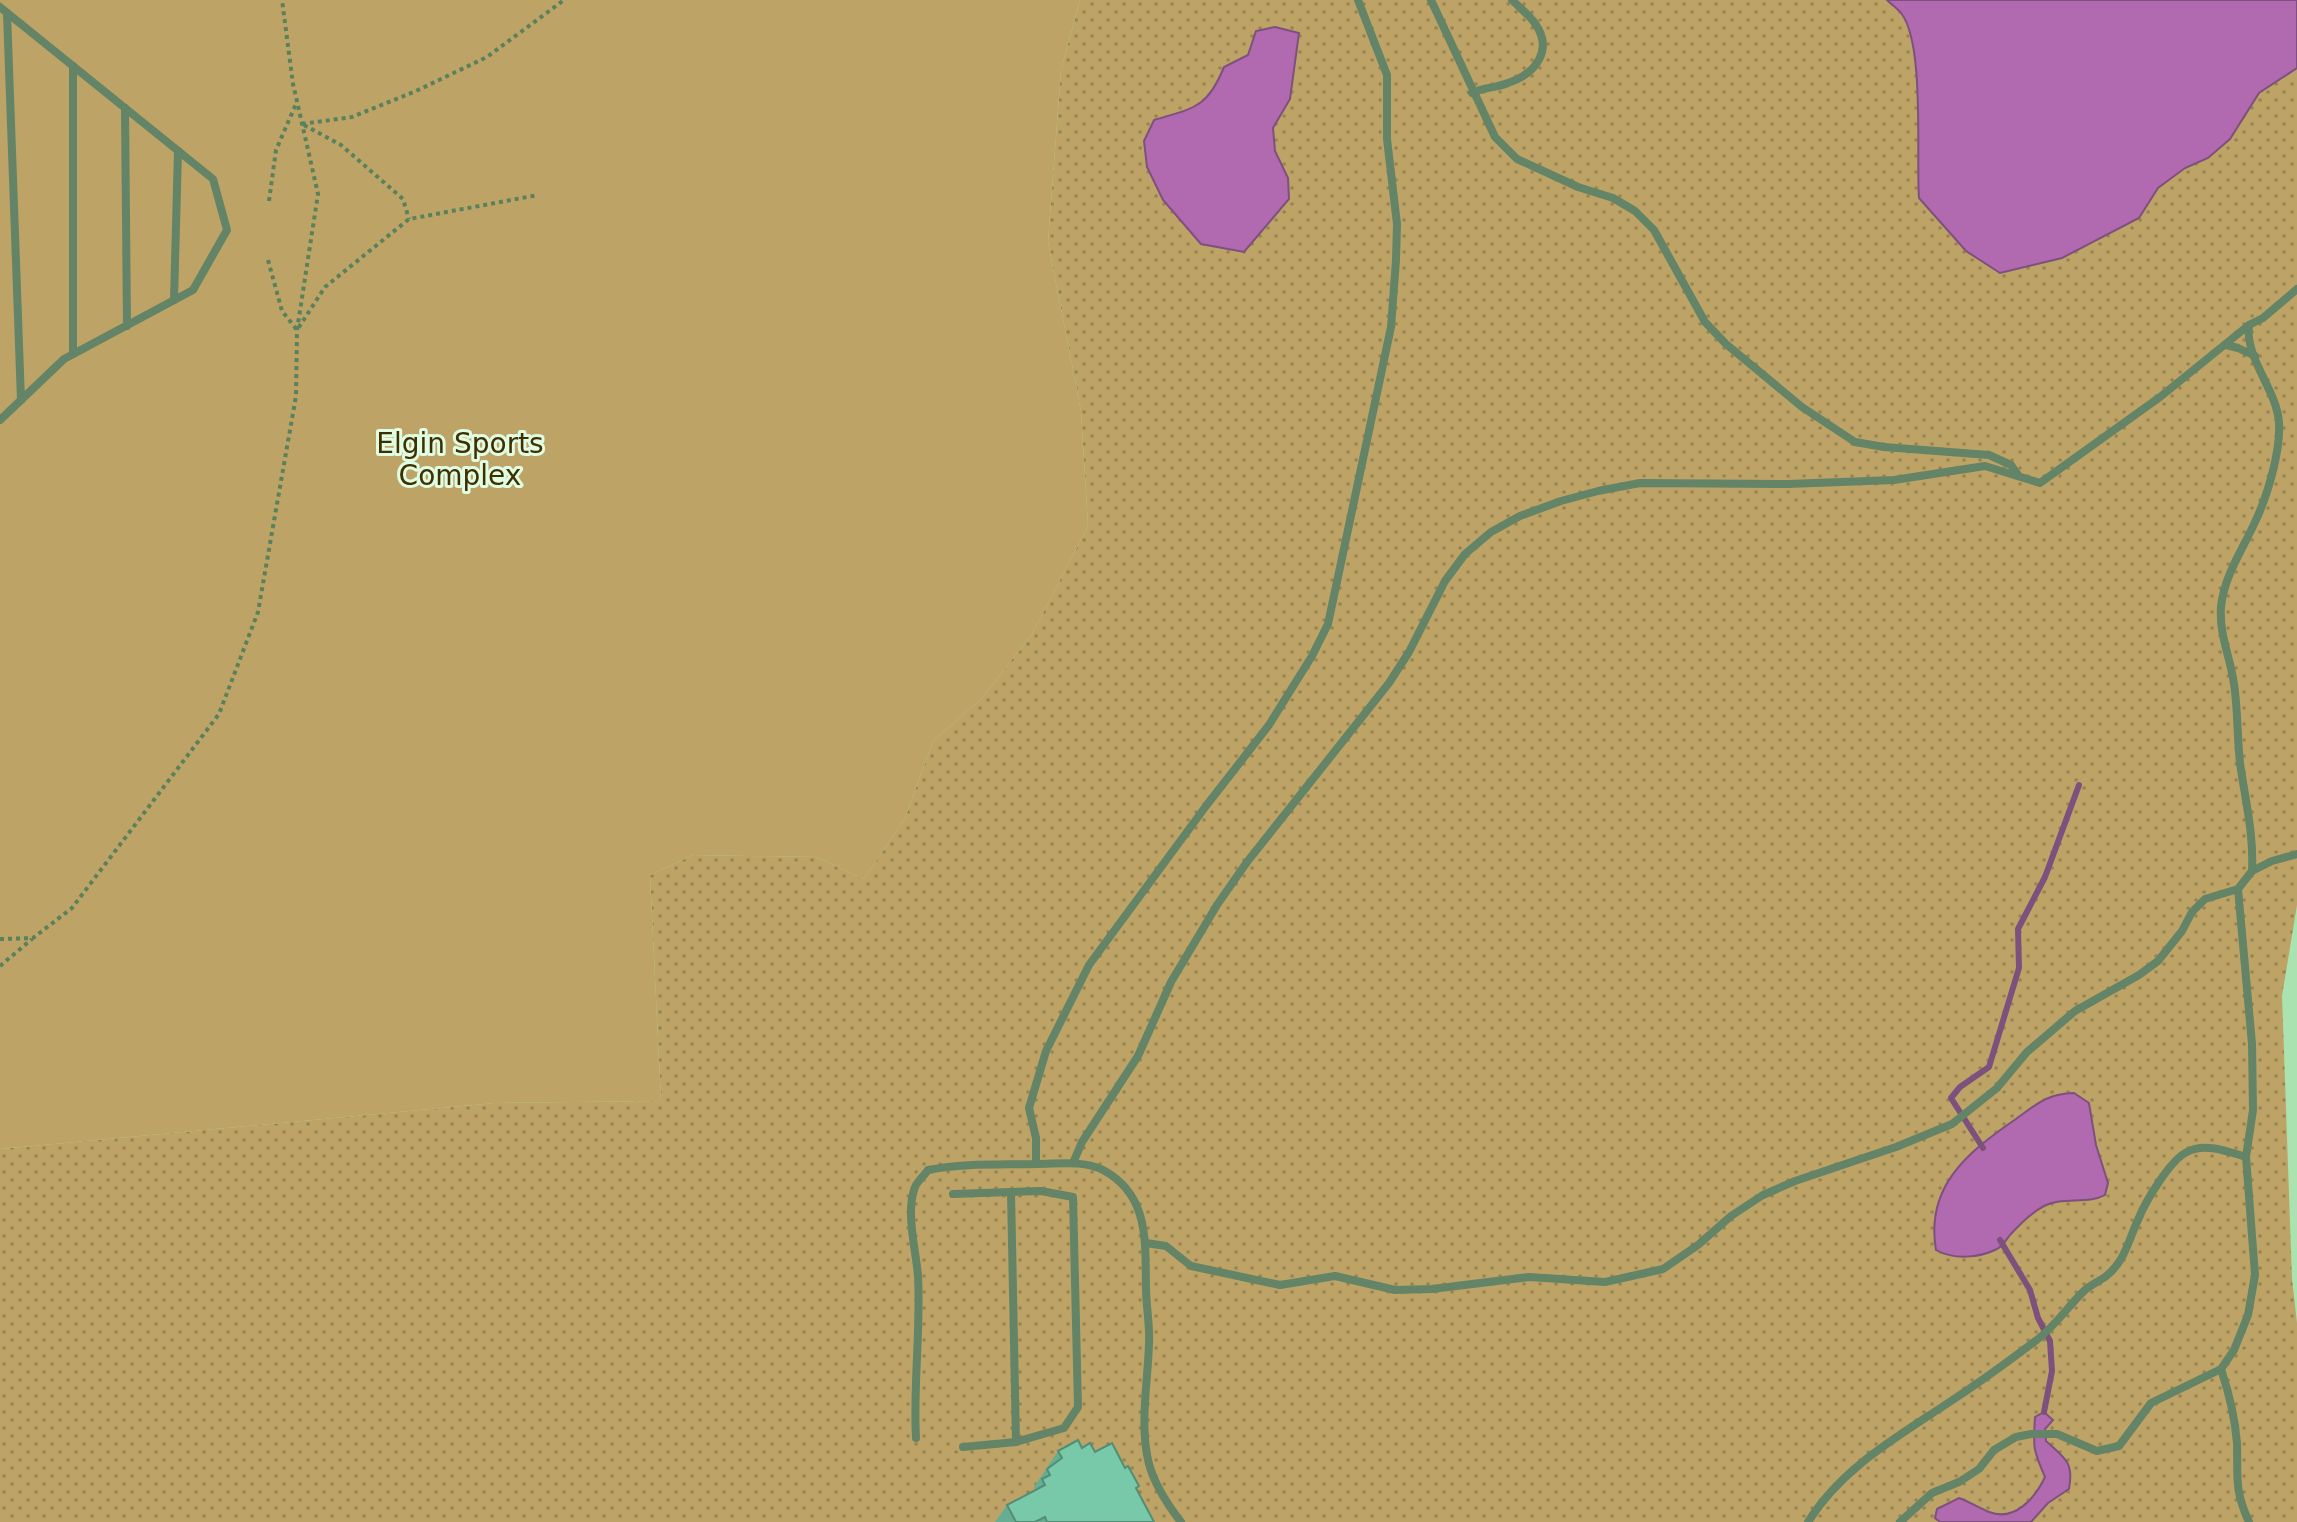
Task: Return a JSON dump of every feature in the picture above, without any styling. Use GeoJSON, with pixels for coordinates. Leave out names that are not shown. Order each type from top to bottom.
{"type":"FeatureCollection","features":[{"type":"Feature","properties":{"kind":"lane"},"geometry":{"type":"LineString","coordinates":[[1036,1164],[1036,1138],[1029,1108],[1046,1051],[1084,975],[1109,936],[1290,695],[1328,624],[1391,327],[1397,236],[1387,139],[1387,75],[1358,0]]}},
{"type":"Feature","properties":{"kind":"lane"},"geometry":{"type":"LineString","coordinates":[[1431,0],[1495,137],[1517,159],[1578,187],[1613,198],[1645,221],[1671,257],[1705,322],[1726,344],[1824,423],[1855,442],[1989,455],[2011,465],[2019,476]]}},
{"type":"Feature","properties":{"kind":"lane"},"geometry":{"type":"LineString","coordinates":[[1472,93],[1527,75],[1540,62],[1543,44],[1536,24],[1512,0]]}},
{"type":"Feature","properties":{"kind":"lane"},"geometry":{"type":"LineString","coordinates":[[0,420],[64,359],[193,290],[227,230],[213,179],[4,10]]}},
{"type":"Feature","properties":{"kind":"lane"},"geometry":{"type":"LineString","coordinates":[[4,10],[21,400]]}},
{"type":"Feature","properties":{"kind":"lane"},"geometry":{"type":"LineString","coordinates":[[73,66],[73,354]]}},
{"type":"Feature","properties":{"kind":"lane"},"geometry":{"type":"LineString","coordinates":[[125,108],[127,326]]}},
{"type":"Feature","properties":{"kind":"lane"},"geometry":{"type":"LineString","coordinates":[[174,300],[178,151]]}},
{"type":"Feature","properties":{"kind":"lane"},"geometry":{"type":"LineString","coordinates":[[1073,1163],[1082,1142],[1138,1056],[1171,982],[1217,905],[1247,862],[1389,683],[1409,652],[1445,581],[1465,554],[1491,532],[1520,516],[1561,501],[1640,483],[1788,484],[1894,480],[1985,466],[2040,483],[2160,397],[2297,289]]}},
{"type":"Feature","properties":{"kind":"lane"},"geometry":{"type":"LineString","coordinates":[[2249,325],[2247,337],[2271,391],[2279,422],[2277,451],[2256,520],[2234,563],[2221,604],[2221,638],[2235,686],[2241,765],[2252,841],[2252,871]]}},
{"type":"Feature","properties":{"kind":"lane"},"geometry":{"type":"LineString","coordinates":[[2226,345],[2255,356]]}},
{"type":"Feature","properties":{"kind":"lane"},"geometry":{"type":"LineString","coordinates":[[1146,1243],[1166,1246],[1191,1266],[1280,1285],[1335,1276],[1395,1290],[1468,1287],[1529,1277],[1605,1282],[1663,1269],[1763,1195],[1952,1124],[1997,1088],[2027,1052],[2057,1025],[2158,961],[2182,931],[2192,912],[2205,899],[2238,889],[2252,871],[2297,854]]}},
{"type":"Feature","properties":{"kind":"lane"},"geometry":{"type":"LineString","coordinates":[[1900,1522],[1932,1493],[1959,1482],[1979,1469],[1994,1450],[2016,1437],[2057,1434],[2097,1451],[2119,1446],[2151,1403],[2221,1369],[2234,1350],[2248,1315],[2255,1275],[2246,1157],[2253,1110],[2252,1044],[2238,889]]}},
{"type":"Feature","properties":{"kind":"lane"},"geometry":{"type":"LineString","coordinates":[[1808,1522],[1821,1500],[1842,1478],[1876,1451],[2035,1342],[2087,1288],[2121,1262],[2148,1200],[2168,1170],[2187,1152],[2209,1148],[2246,1157]]}},
{"type":"Feature","properties":{"kind":"lane"},"geometry":{"type":"LineString","coordinates":[[916,1438],[914,1398],[918,1276],[912,1230],[914,1188],[928,1170],[960,1163],[1073,1163],[1102,1169],[1125,1186],[1141,1211],[1146,1243],[1150,1338],[1144,1430],[1149,1464],[1160,1494],[1181,1522]]}},
{"type":"Feature","properties":{"kind":"lane"},"geometry":{"type":"LineString","coordinates":[[953,1194],[1041,1191],[1073,1197],[1078,1407],[1064,1428],[1016,1442],[963,1447]]}},
{"type":"Feature","properties":{"kind":"lane"},"geometry":{"type":"LineString","coordinates":[[1011,1192],[1016,1442]]}},
{"type":"Feature","properties":{"kind":"lane"},"geometry":{"type":"LineString","coordinates":[[2221,1369],[2233,1413],[2237,1444],[2235,1476],[2240,1504],[2249,1522]]}},
{"type":"Feature","properties":{"kind":"path"},"geometry":{"type":"LineString","coordinates":[[0,966],[72,908],[219,714],[258,612],[296,396],[297,330],[314,236],[318,194],[297,102],[282,0]]}},
{"type":"Feature","properties":{"kind":"path"},"geometry":{"type":"LineString","coordinates":[[302,124],[352,117],[416,91],[487,57],[564,0]]}},
{"type":"Feature","properties":{"kind":"path"},"geometry":{"type":"LineString","coordinates":[[269,201],[276,150],[297,102]]}},
{"type":"Feature","properties":{"kind":"path"},"geometry":{"type":"LineString","coordinates":[[302,124],[341,145],[403,199],[409,219]]}},
{"type":"Feature","properties":{"kind":"path"},"geometry":{"type":"LineString","coordinates":[[297,330],[325,287],[409,219],[538,195]]}},
{"type":"Feature","properties":{"kind":"path"},"geometry":{"type":"LineString","coordinates":[[268,260],[282,311],[297,330]]}},
{"type":"Feature","properties":{"kind":"path"},"geometry":{"type":"LineString","coordinates":[[0,939],[33,938]]}},
{"type":"Feature","properties":{"kind":"green space","name":"Elgin Sports Complex"},"geometry":{"type":"Polygon","coordinates":[[[0,0],[1080,0],[1061,70],[1048,242],[1081,411],[1088,526],[1032,634],[981,699],[933,741],[905,818],[864,879],[816,857],[693,855],[650,875],[661,1101],[495,1103],[0,1149],[0,0]]]}},
{"type":"Feature","properties":{"kind":"green space"},"geometry":{"type":"Polygon","coordinates":[[[1080,0],[2297,0],[2297,905],[2282,996],[2292,1279],[2297,1323],[2297,1522],[0,1522],[0,1149],[495,1103],[661,1101],[650,875],[693,855],[816,857],[864,879],[905,818],[933,741],[981,699],[1032,634],[1088,526],[1081,411],[1048,242],[1061,70],[1080,0]]]}},
{"type":"Feature","properties":{"kind":"shaded area"},"geometry":{"type":"Polygon","coordinates":[[[1887,0],[2297,0],[2297,68],[2259,93],[2230,139],[2208,158],[2185,168],[2158,188],[2139,218],[2062,258],[2000,273],[1966,251],[1919,198],[1914,49],[1909,28],[1901,13],[1887,0]]]}},
{"type":"Feature","properties":{"kind":"shaded area"},"geometry":{"type":"Polygon","coordinates":[[[1275,27],[1299,33],[1290,99],[1273,128],[1275,151],[1288,178],[1289,199],[1244,252],[1201,244],[1163,200],[1147,167],[1144,141],[1154,120],[1189,109],[1205,99],[1224,67],[1248,55],[1256,31],[1275,27]]]}},
{"type":"Feature","properties":{"kind":"shaded area"},"geometry":{"type":"Polygon","coordinates":[[[2074,1093],[2089,1103],[2096,1145],[2108,1183],[2105,1195],[2091,1200],[2059,1201],[2044,1206],[2021,1223],[2001,1246],[1990,1252],[1958,1256],[1936,1250],[1934,1228],[1937,1208],[1943,1190],[1966,1159],[2041,1101],[2074,1093]]]}},
{"type":"Feature","properties":{"kind":"shaded area"},"geometry":{"type":"Polygon","coordinates":[[[2044,1412],[2053,1420],[2045,1429],[2046,1441],[2069,1466],[2069,1489],[2048,1503],[2031,1522],[1940,1522],[1935,1518],[1937,1509],[1959,1498],[1998,1514],[2016,1511],[2030,1500],[2045,1477],[2034,1442],[2035,1417],[2044,1412]]]}},
{"type":"Feature","properties":{"kind":"building"},"geometry":{"type":"Polygon","coordinates":[[[1078,1440],[1082,1448],[1090,1443],[1095,1452],[1112,1443],[1139,1486],[1136,1488],[1154,1522],[1047,1522],[1045,1517],[1035,1522],[1016,1522],[1007,1505],[1045,1485],[1042,1479],[1050,1475],[1047,1469],[1062,1458],[1058,1451],[1078,1440]]]}},
{"type":"Feature","properties":{"kind":"waterway"},"geometry":{"type":"LineString","coordinates":[[1983,1148],[1951,1098],[1960,1087],[1989,1067],[2019,968],[2018,929],[2045,877],[2079,785]]}},
{"type":"Feature","properties":{"kind":"waterway"},"geometry":{"type":"LineString","coordinates":[[2000,1240],[2030,1290],[2038,1318],[2050,1341],[2052,1371],[2044,1412]]}}]}
